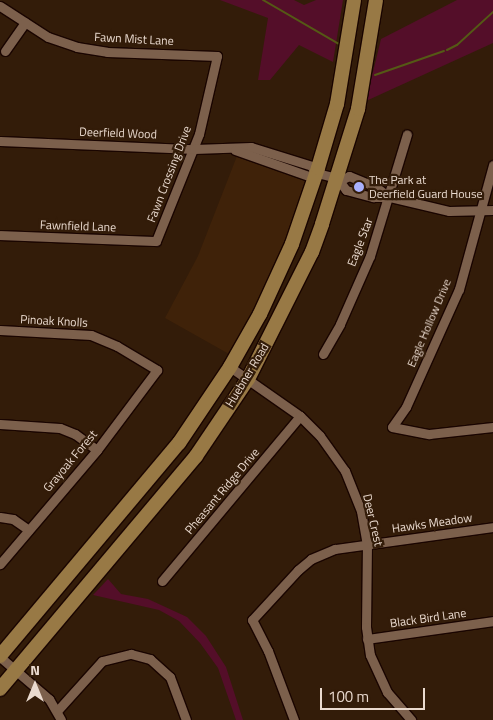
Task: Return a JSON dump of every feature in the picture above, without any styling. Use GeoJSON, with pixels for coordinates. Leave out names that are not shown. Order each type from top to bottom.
{"type":"FeatureCollection","features":[{"type":"Feature","properties":{"kind":"main road","name":"Huebner Road"},"geometry":{"type":"LineString","coordinates":[[0,656],[179,443],[230,367],[260,314],[292,244],[337,104],[354,0]]}},
{"type":"Feature","properties":{"kind":"main road","name":"Huebner Road"},"geometry":{"type":"LineString","coordinates":[[0,689],[190,463],[248,379],[312,252],[339,179],[358,109],[376,0]]}},
{"type":"Feature","properties":{"kind":"street","name":"Fawn Mist Lane"},"geometry":{"type":"LineString","coordinates":[[0,6],[62,43],[92,50],[217,56]]}},
{"type":"Feature","properties":{"kind":"street"},"geometry":{"type":"LineString","coordinates":[[5,51],[25,22]]}},
{"type":"Feature","properties":{"kind":"street","name":"Fawn Crossing Drive"},"geometry":{"type":"LineString","coordinates":[[156,241],[194,149],[217,56]]}},
{"type":"Feature","properties":{"kind":"street","name":"Eagle Star"},"geometry":{"type":"LineString","coordinates":[[323,354],[340,324],[370,256],[390,197],[407,134]]}},
{"type":"Feature","properties":{"kind":"street","name":"Deerfield Wood"},"geometry":{"type":"LineString","coordinates":[[0,141],[194,149],[236,150],[256,148],[312,166],[316,173]]}},
{"type":"Feature","properties":{"kind":"street","name":"Eagle Hollow Drive"},"geometry":{"type":"LineString","coordinates":[[493,165],[459,289],[445,324],[392,427],[429,434],[493,427]]}},
{"type":"Feature","properties":{"kind":"street"},"geometry":{"type":"LineString","coordinates":[[316,173],[339,179],[349,176],[390,197]]}},
{"type":"Feature","properties":{"kind":"street"},"geometry":{"type":"LineString","coordinates":[[339,179],[346,190],[390,197],[423,207],[493,210]]}},
{"type":"Feature","properties":{"kind":"street","name":"Fawnfield Lane"},"geometry":{"type":"LineString","coordinates":[[0,235],[156,241]]}},
{"type":"Feature","properties":{"kind":"street","name":"Pinoak Knolls"},"geometry":{"type":"LineString","coordinates":[[0,330],[91,335],[109,341],[157,370]]}},
{"type":"Feature","properties":{"kind":"street","name":"Deer Crest"},"geometry":{"type":"LineString","coordinates":[[230,367],[300,416],[320,436],[345,471],[361,511],[368,544],[367,639],[380,680],[395,704],[411,720]]}},
{"type":"Feature","properties":{"kind":"street","name":"Grayoak Forest"},"geometry":{"type":"LineString","coordinates":[[0,564],[97,450],[157,370]]}},
{"type":"Feature","properties":{"kind":"street","name":"Pheasant Ridge Drive"},"geometry":{"type":"LineString","coordinates":[[162,581],[300,416]]}},
{"type":"Feature","properties":{"kind":"street"},"geometry":{"type":"LineString","coordinates":[[0,424],[60,428],[83,438],[97,450]]}},
{"type":"Feature","properties":{"kind":"street"},"geometry":{"type":"LineString","coordinates":[[0,517],[13,519],[30,530]]}},
{"type":"Feature","properties":{"kind":"street","name":"Hawks Meadow"},"geometry":{"type":"LineString","coordinates":[[294,720],[268,651],[252,620],[312,559],[334,549],[493,527]]}},
{"type":"Feature","properties":{"kind":"street","name":"Black Bird Lane"},"geometry":{"type":"LineString","coordinates":[[367,639],[493,621]]}},
{"type":"Feature","properties":{"kind":"street"},"geometry":{"type":"LineString","coordinates":[[57,711],[102,661],[131,654],[150,659],[170,677],[186,720]]}},
{"type":"Feature","properties":{"kind":"street"},"geometry":{"type":"LineString","coordinates":[[0,656],[49,699],[61,720]]}},
{"type":"Feature","properties":{"kind":"shaded area"},"geometry":{"type":"Polygon","coordinates":[[[220,0],[294,0],[304,5],[316,0],[343,0],[333,62],[299,45],[270,80],[258,80],[268,18],[220,0]]]}},
{"type":"Feature","properties":{"kind":"shaded area"},"geometry":{"type":"Polygon","coordinates":[[[457,0],[493,0],[493,43],[366,101],[381,39],[457,0]]]}},
{"type":"Feature","properties":{"kind":"shaded area"},"geometry":{"type":"Polygon","coordinates":[[[237,156],[307,179],[285,242],[257,304],[229,354],[165,318],[198,256],[237,156]]]}},
{"type":"Feature","properties":{"kind":"shaded area"},"geometry":{"type":"Polygon","coordinates":[[[108,579],[121,594],[148,599],[187,617],[206,636],[226,667],[243,720],[236,720],[218,668],[200,643],[179,621],[159,610],[93,595],[108,579]]]}},
{"type":"Feature","properties":{"kind":"waterway"},"geometry":{"type":"LineString","coordinates":[[263,0],[339,44]]}},
{"type":"Feature","properties":{"kind":"waterway"},"geometry":{"type":"LineString","coordinates":[[447,50],[457,45],[493,12]]}},
{"type":"Feature","properties":{"kind":"waterway"},"geometry":{"type":"LineString","coordinates":[[375,75],[444,51]]}},
{"type":"Feature","properties":{"kind":"place","name":"The Park at Deerfield Guard House"},"geometry":{"type":"Point","coordinates":[359,187]}}]}
